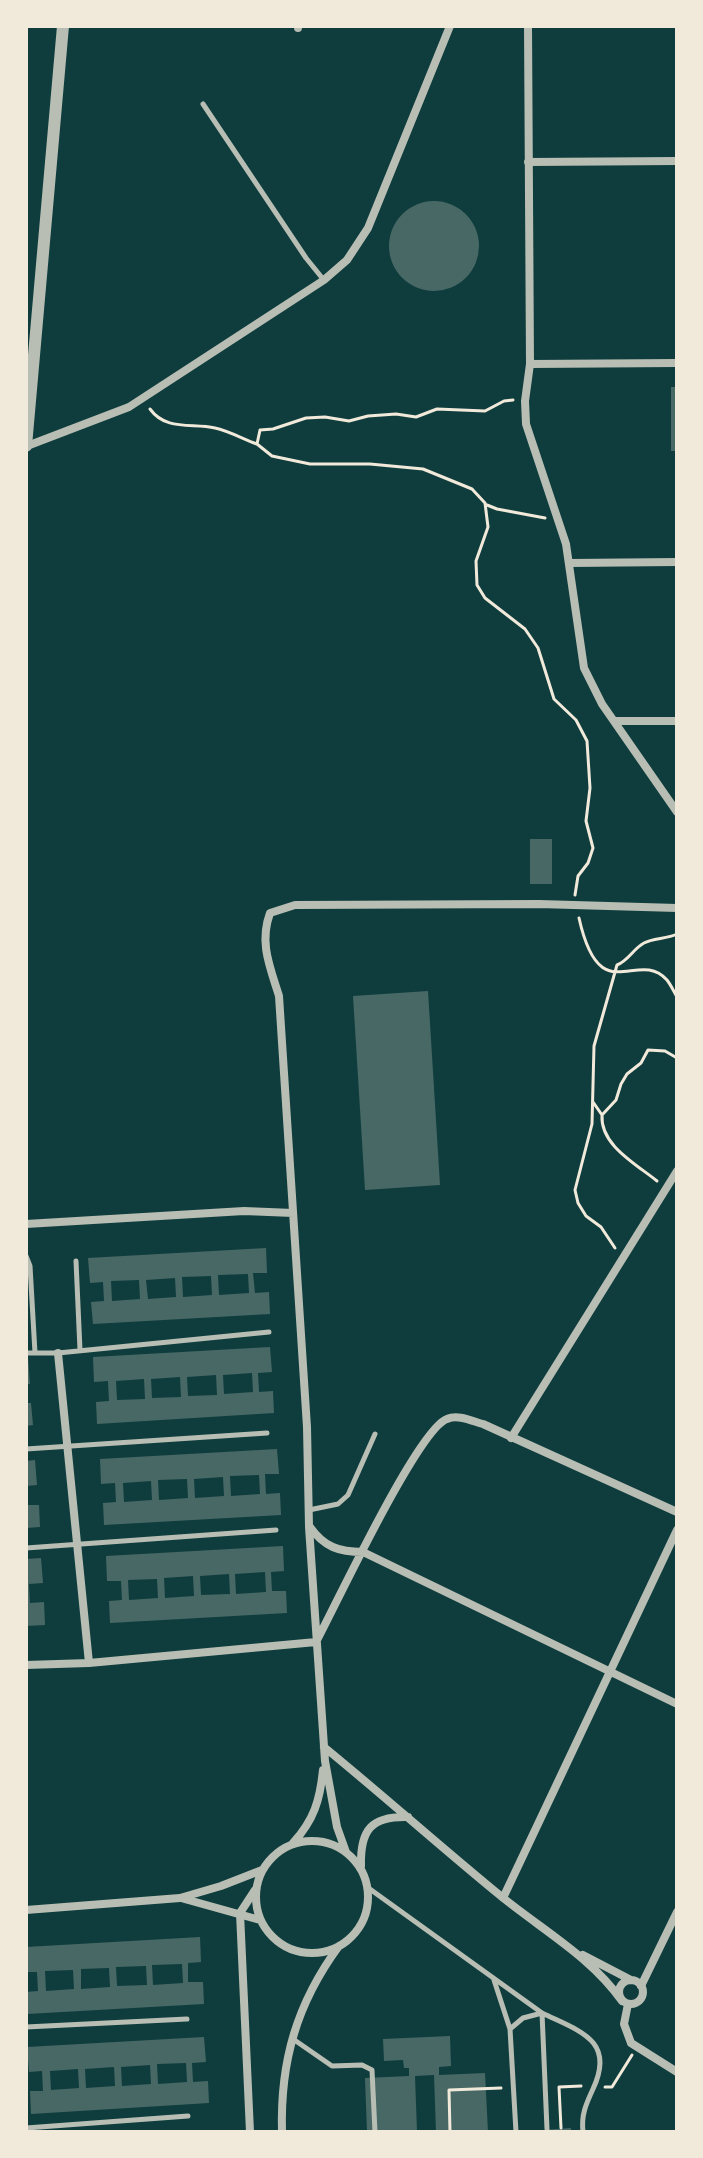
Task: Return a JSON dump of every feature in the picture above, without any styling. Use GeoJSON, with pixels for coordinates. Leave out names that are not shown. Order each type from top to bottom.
{"type":"FeatureCollection","features":[{"type":"Feature","properties":{"kind":"street"},"geometry":{"type":"LineString","coordinates":[[63,26],[27,446],[129,407],[324,280],[347,260],[368,228],[450,26]]}},
{"type":"Feature","properties":{"kind":"street"},"geometry":{"type":"LineString","coordinates":[[528,26],[530,364],[525,401],[526,424],[570,563],[584,668],[589,682],[677,812]]}},
{"type":"Feature","properties":{"kind":"street"},"geometry":{"type":"LineString","coordinates":[[528,162],[677,161]]}},
{"type":"Feature","properties":{"kind":"street"},"geometry":{"type":"LineString","coordinates":[[530,364],[677,363]]}},
{"type":"Feature","properties":{"kind":"street"},"geometry":{"type":"LineString","coordinates":[[570,563],[677,562]]}},
{"type":"Feature","properties":{"kind":"street"},"geometry":{"type":"LineString","coordinates":[[615,721],[677,721]]}},
{"type":"Feature","properties":{"kind":"street"},"geometry":{"type":"LineString","coordinates":[[346,1852],[337,1827],[325,1761],[279,996],[264,944],[264,929],[270,913],[295,905],[677,908]]}},
{"type":"Feature","properties":{"kind":"street"},"geometry":{"type":"LineString","coordinates":[[511,1438],[677,1171]]}},
{"type":"Feature","properties":{"kind":"street"},"geometry":{"type":"LineString","coordinates":[[26,1224],[244,1211],[293,1213]]}},
{"type":"Feature","properties":{"kind":"street"},"geometry":{"type":"LineString","coordinates":[[58,1353],[89,1663]]}},
{"type":"Feature","properties":{"kind":"street"},"geometry":{"type":"LineString","coordinates":[[316,1642],[415,1454],[436,1426],[447,1418],[463,1418],[677,1512]]}},
{"type":"Feature","properties":{"kind":"street"},"geometry":{"type":"LineString","coordinates":[[309,1527],[320,1541],[334,1548],[363,1552],[677,1704]]}},
{"type":"Feature","properties":{"kind":"street"},"geometry":{"type":"LineString","coordinates":[[503,1898],[677,1530]]}},
{"type":"Feature","properties":{"kind":"street"},"geometry":{"type":"LineString","coordinates":[[26,1665],[89,1663],[316,1642]]}},
{"type":"Feature","properties":{"kind":"street"},"geometry":{"type":"LineString","coordinates":[[324,1747],[503,1898],[572,1949],[607,1979],[625,2002],[636,2003],[641,1998],[641,1986],[677,1912]]}},
{"type":"Feature","properties":{"kind":"street"},"geometry":{"type":"LineString","coordinates":[[292,1844],[316,1811],[325,1761]]}},
{"type":"Feature","properties":{"kind":"street"},"geometry":{"type":"LineString","coordinates":[[255,1890],[260,1920],[271,1935],[286,1947],[304,1953],[322,1952],[340,1945],[353,1935],[363,1920],[367,1887],[360,1851],[371,1825],[380,1818],[409,1817]]}},
{"type":"Feature","properties":{"kind":"street"},"geometry":{"type":"LineString","coordinates":[[250,2132],[240,1913],[255,1890],[262,1870],[275,1854],[292,1844],[311,1840],[329,1843],[346,1852],[361,1868]]}},
{"type":"Feature","properties":{"kind":"street"},"geometry":{"type":"LineString","coordinates":[[26,1910],[180,1898],[262,1870]]}},
{"type":"Feature","properties":{"kind":"street"},"geometry":{"type":"LineString","coordinates":[[180,1898],[260,1920]]}},
{"type":"Feature","properties":{"kind":"street"},"geometry":{"type":"LineString","coordinates":[[282,2132],[282,2090],[292,2038],[309,1992],[340,1945]]}},
{"type":"Feature","properties":{"kind":"street"},"geometry":{"type":"LineString","coordinates":[[572,1949],[641,1986]]}},
{"type":"Feature","properties":{"kind":"street"},"geometry":{"type":"LineString","coordinates":[[631,1980],[620,1985],[618,1993],[625,2002],[624,2024],[631,2043],[677,2072]]}},
{"type":"Feature","properties":{"kind":"lane"},"geometry":{"type":"LineString","coordinates":[[203,104],[324,280]]}},
{"type":"Feature","properties":{"kind":"lane"},"geometry":{"type":"LineString","coordinates":[[26,1256],[30,1266],[35,1353]]}},
{"type":"Feature","properties":{"kind":"lane"},"geometry":{"type":"LineString","coordinates":[[76,1261],[80,1350]]}},
{"type":"Feature","properties":{"kind":"lane"},"geometry":{"type":"LineString","coordinates":[[26,1353],[58,1353],[269,1332]]}},
{"type":"Feature","properties":{"kind":"lane"},"geometry":{"type":"LineString","coordinates":[[26,1449],[267,1433]]}},
{"type":"Feature","properties":{"kind":"lane"},"geometry":{"type":"LineString","coordinates":[[309,1510],[338,1504],[348,1495],[375,1434]]}},
{"type":"Feature","properties":{"kind":"lane"},"geometry":{"type":"LineString","coordinates":[[26,1548],[276,1530]]}},
{"type":"Feature","properties":{"kind":"lane"},"geometry":{"type":"LineString","coordinates":[[367,1887],[542,2013],[585,2035],[599,2048],[598,2076],[582,2119],[583,2132]]}},
{"type":"Feature","properties":{"kind":"lane"},"geometry":{"type":"LineString","coordinates":[[494,1979],[510,2029],[516,2132]]}},
{"type":"Feature","properties":{"kind":"lane"},"geometry":{"type":"LineString","coordinates":[[510,2029],[523,2018],[542,2013]]}},
{"type":"Feature","properties":{"kind":"lane"},"geometry":{"type":"LineString","coordinates":[[542,2013],[547,2129]]}},
{"type":"Feature","properties":{"kind":"lane"},"geometry":{"type":"LineString","coordinates":[[26,2027],[187,2019]]}},
{"type":"Feature","properties":{"kind":"lane"},"geometry":{"type":"LineString","coordinates":[[292,2038],[332,2066],[362,2065],[372,2070],[375,2132]]}},
{"type":"Feature","properties":{"kind":"lane"},"geometry":{"type":"LineString","coordinates":[[26,2128],[188,2116]]}},
{"type":"Feature","properties":{"kind":"path"},"geometry":{"type":"LineString","coordinates":[[143,398],[155,416],[170,424],[216,428],[257,444],[272,456],[310,464],[370,464],[423,469],[472,489],[487,505],[497,509],[558,520]]}},
{"type":"Feature","properties":{"kind":"path"},"geometry":{"type":"LineString","coordinates":[[257,444],[260,430],[306,418],[349,421],[396,414],[416,417],[437,409],[485,411],[504,401],[525,401]]}},
{"type":"Feature","properties":{"kind":"path"},"geometry":{"type":"LineString","coordinates":[[487,505],[488,527],[475,568],[477,585],[485,598],[525,629],[538,648],[554,699],[576,720],[587,741],[590,788],[586,821],[593,848],[575,886],[576,905],[591,955],[601,967],[614,972],[647,970],[666,979],[677,997]]}},
{"type":"Feature","properties":{"kind":"path"},"geometry":{"type":"LineString","coordinates":[[623,1257],[601,1227],[586,1216],[575,1190],[592,1124],[594,1046],[617,965],[644,943],[668,939],[677,934]]}},
{"type":"Feature","properties":{"kind":"path"},"geometry":{"type":"LineString","coordinates":[[602,1115],[616,1100],[627,1074],[641,1063],[648,1050],[665,1051],[677,1058]]}},
{"type":"Feature","properties":{"kind":"path"},"geometry":{"type":"LineString","coordinates":[[592,1101],[602,1115],[602,1128],[607,1139],[666,1188]]}},
{"type":"Feature","properties":{"kind":"path"},"geometry":{"type":"LineString","coordinates":[[559,2087],[561,2128]]}},
{"type":"Feature","properties":{"kind":"path"},"geometry":{"type":"LineString","coordinates":[[450,2132],[449,2090],[501,2088]]}},
{"type":"Feature","properties":{"kind":"building"},"geometry":{"type":"Polygon","coordinates":[[[434,201],[451,204],[466,214],[476,229],[479,246],[476,263],[466,278],[451,288],[434,291],[417,288],[402,278],[392,263],[389,246],[392,229],[402,214],[417,204],[434,201]]]}},
{"type":"Feature","properties":{"kind":"building"},"geometry":{"type":"Polygon","coordinates":[[[671,387],[677,387],[677,451],[671,451],[671,387]]]}},
{"type":"Feature","properties":{"kind":"building"},"geometry":{"type":"Polygon","coordinates":[[[530,839],[552,839],[552,884],[530,884],[530,839]]]}},
{"type":"Feature","properties":{"kind":"building"},"geometry":{"type":"Polygon","coordinates":[[[428,991],[440,1185],[365,1190],[353,996],[428,991]]]}},
{"type":"Feature","properties":{"kind":"building"},"geometry":{"type":"Polygon","coordinates":[[[266,1248],[267,1273],[253,1273],[255,1293],[269,1292],[270,1314],[93,1324],[91,1302],[104,1301],[103,1282],[90,1283],[88,1258],[266,1248]],[[248,1274],[218,1275],[219,1295],[249,1293],[248,1274]],[[211,1276],[182,1277],[183,1297],[212,1295],[211,1276]],[[175,1278],[146,1280],[148,1299],[176,1297],[175,1278]],[[139,1280],[111,1281],[112,1301],[140,1299],[139,1280]]]}},
{"type":"Feature","properties":{"kind":"building"},"geometry":{"type":"Polygon","coordinates":[[[270,1347],[272,1372],[258,1373],[259,1392],[273,1391],[274,1413],[97,1424],[96,1402],[109,1401],[108,1381],[94,1382],[93,1357],[270,1347]],[[252,1373],[223,1375],[224,1394],[253,1392],[252,1373]],[[216,1375],[187,1377],[188,1396],[217,1395],[216,1375]],[[180,1377],[151,1379],[152,1398],[181,1397],[180,1377]],[[144,1379],[116,1381],[117,1400],[145,1399],[144,1379]]]}},
{"type":"Feature","properties":{"kind":"building"},"geometry":{"type":"Polygon","coordinates":[[[28,1357],[30,1384],[26,1384],[28,1357]]]}},
{"type":"Feature","properties":{"kind":"building"},"geometry":{"type":"Polygon","coordinates":[[[26,1403],[31,1403],[33,1425],[26,1426],[26,1403]]]}},
{"type":"Feature","properties":{"kind":"building"},"geometry":{"type":"Polygon","coordinates":[[[277,1449],[279,1474],[265,1474],[266,1494],[280,1493],[281,1515],[104,1525],[103,1503],[116,1502],[115,1483],[101,1484],[100,1459],[277,1449]],[[259,1475],[230,1476],[231,1496],[260,1494],[259,1475]],[[223,1477],[194,1479],[195,1498],[224,1496],[223,1477]],[[187,1479],[158,1480],[159,1500],[188,1498],[187,1479]],[[151,1481],[123,1483],[124,1502],[152,1500],[151,1481]]]}},
{"type":"Feature","properties":{"kind":"building"},"geometry":{"type":"Polygon","coordinates":[[[35,1460],[37,1485],[26,1486],[26,1461],[35,1460]]]}},
{"type":"Feature","properties":{"kind":"building"},"geometry":{"type":"Polygon","coordinates":[[[26,1505],[39,1505],[40,1527],[26,1528],[26,1505]]]}},
{"type":"Feature","properties":{"kind":"building"},"geometry":{"type":"Polygon","coordinates":[[[283,1546],[284,1571],[271,1572],[272,1591],[286,1591],[287,1613],[110,1623],[109,1601],[122,1600],[121,1581],[107,1581],[106,1556],[283,1546]],[[265,1572],[235,1574],[236,1594],[266,1592],[265,1572]],[[229,1574],[200,1576],[201,1595],[230,1594],[229,1574]],[[193,1576],[164,1578],[165,1598],[194,1596],[193,1576]],[[157,1579],[128,1580],[129,1600],[158,1598],[157,1579]]]}},
{"type":"Feature","properties":{"kind":"building"},"geometry":{"type":"Polygon","coordinates":[[[41,1558],[43,1583],[29,1584],[30,1603],[44,1602],[45,1625],[26,1626],[26,1559],[41,1558]]]}},
{"type":"Feature","properties":{"kind":"building"},"geometry":{"type":"Polygon","coordinates":[[[200,1937],[201,1962],[188,1963],[188,1982],[203,1982],[204,2004],[27,2014],[26,1992],[38,1991],[37,1972],[26,1972],[26,1947],[200,1937]],[[182,1964],[152,1965],[153,1985],[183,1983],[182,1964]],[[146,1966],[116,1967],[117,1986],[147,1985],[146,1966]],[[109,1968],[81,1969],[81,1989],[110,1987],[109,1968]],[[73,1970],[45,1971],[46,1991],[74,1989],[73,1970]]]}},
{"type":"Feature","properties":{"kind":"building"},"geometry":{"type":"Polygon","coordinates":[[[450,2036],[451,2066],[439,2067],[439,2075],[485,2073],[488,2132],[436,2132],[434,2075],[415,2076],[417,2132],[367,2132],[365,2078],[409,2076],[409,2068],[404,2068],[403,2060],[384,2061],[383,2039],[450,2036]]]}},
{"type":"Feature","properties":{"kind":"building"},"geometry":{"type":"Polygon","coordinates":[[[204,2037],[206,2062],[192,2063],[193,2082],[208,2081],[209,2103],[31,2114],[30,2091],[43,2091],[42,2071],[29,2072],[27,2047],[204,2037]],[[186,2063],[157,2064],[158,2084],[187,2082],[186,2063]],[[150,2065],[121,2067],[122,2086],[151,2084],[150,2065]],[[114,2067],[85,2069],[86,2088],[115,2086],[114,2067]],[[78,2069],[50,2071],[51,2090],[79,2088],[78,2069]]]}},
{"type":"Feature","properties":{"kind":"building"},"geometry":{"type":"Polygon","coordinates":[[[571,2128],[571,2132],[543,2132],[543,2130],[571,2128]]]}}]}
